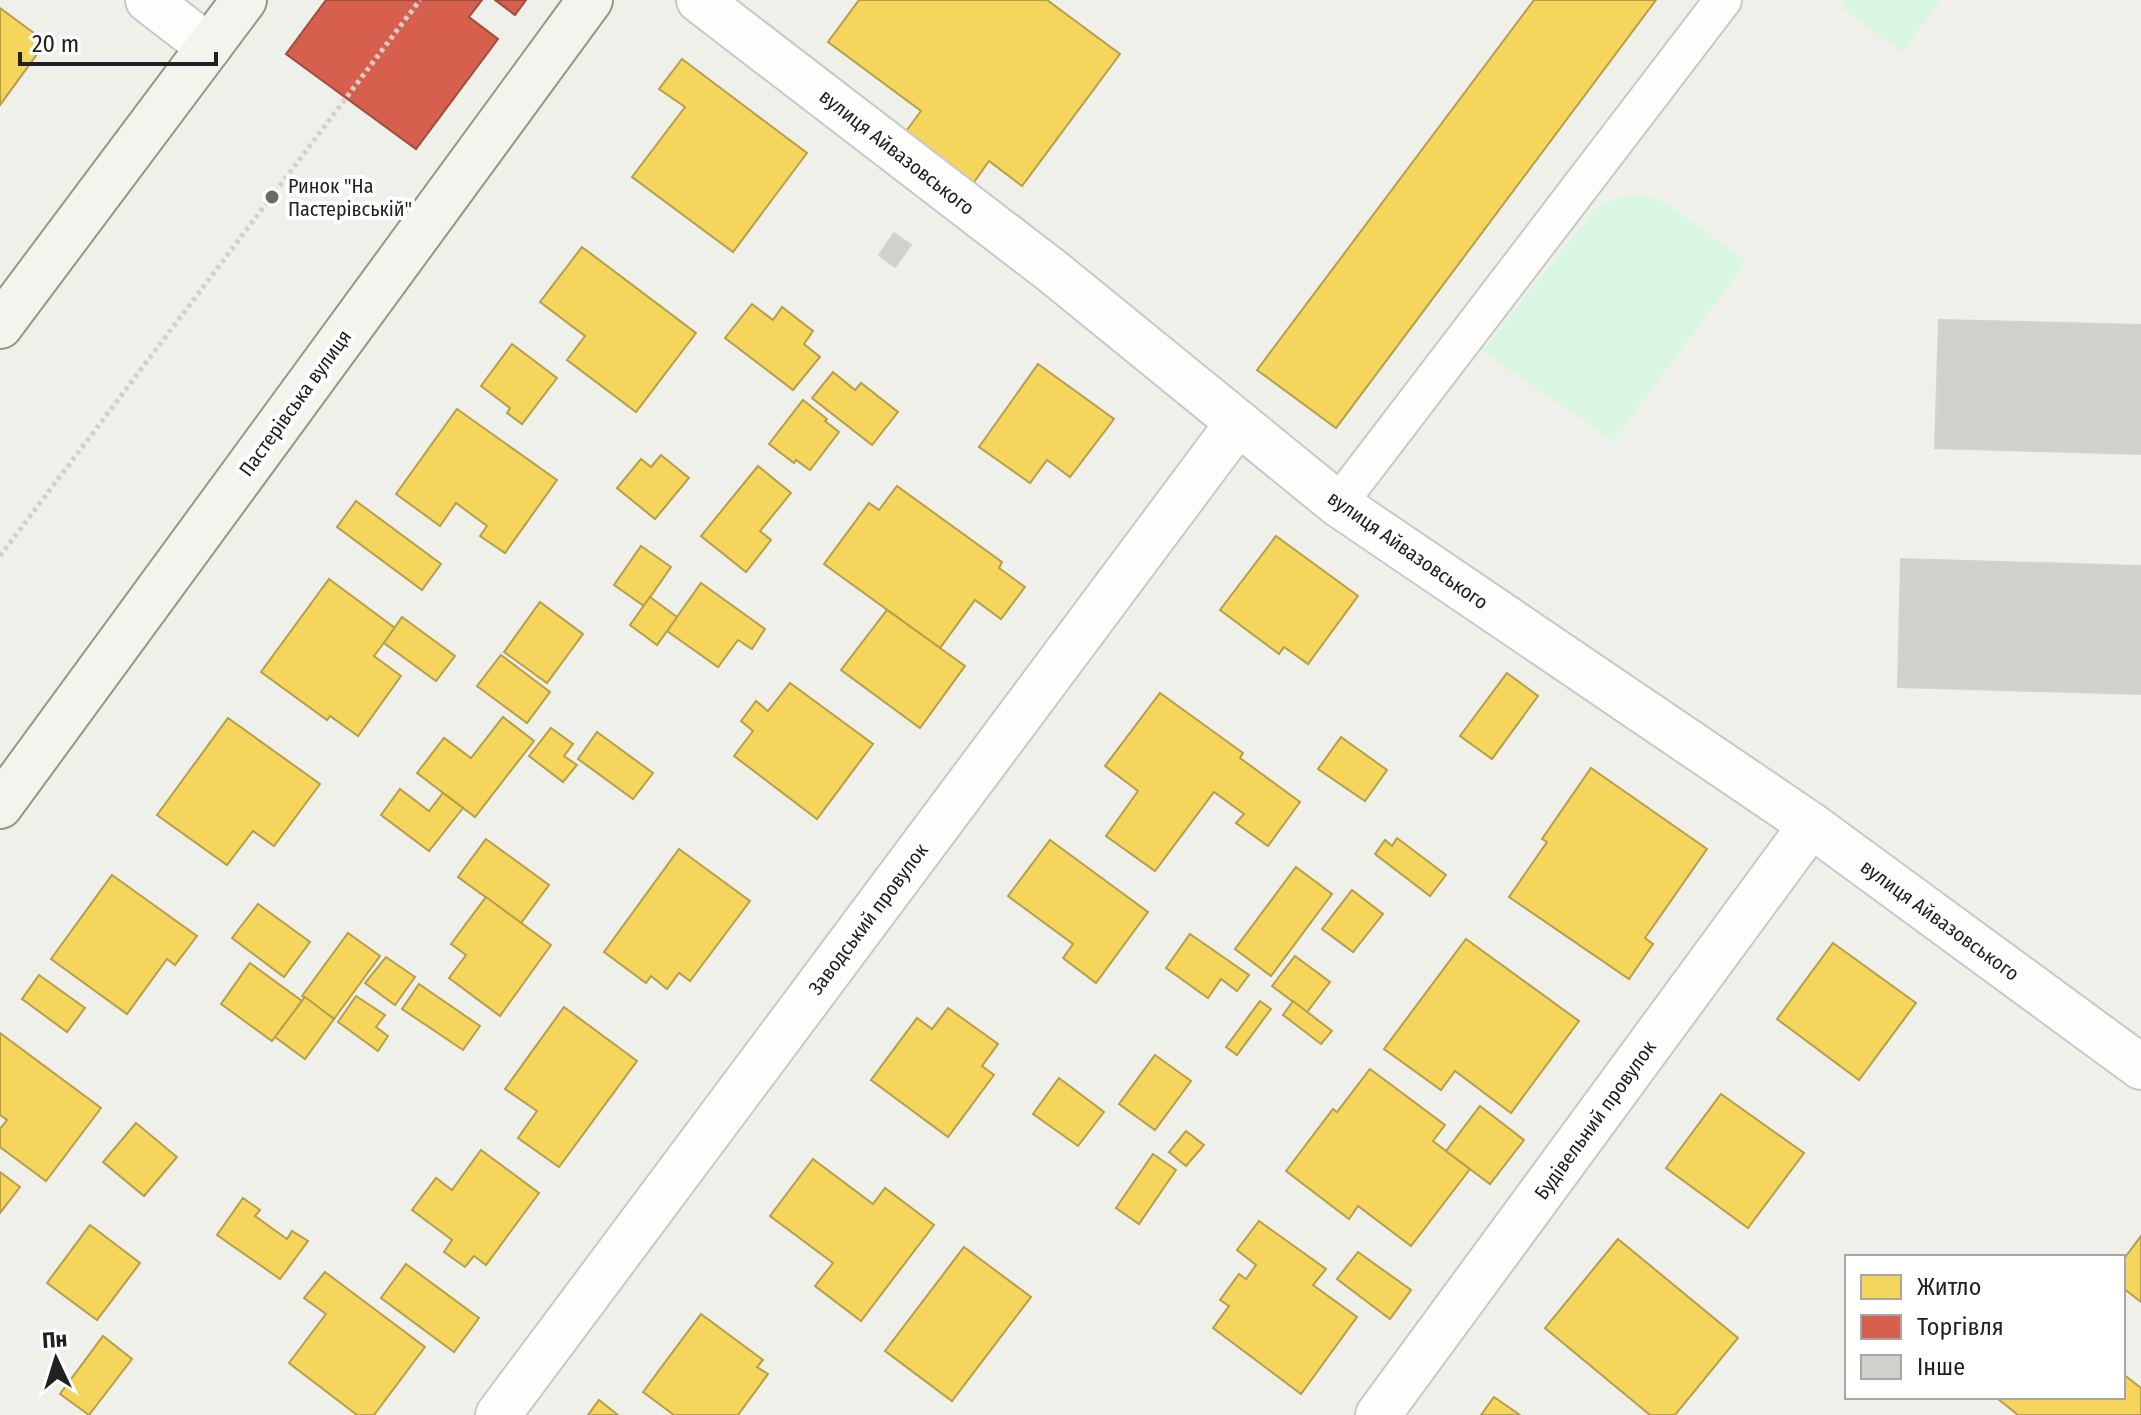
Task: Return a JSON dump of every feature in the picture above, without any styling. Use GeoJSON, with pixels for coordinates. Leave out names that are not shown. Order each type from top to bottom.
{"type":"FeatureCollection","features":[{"type":"Feature","properties":{"kind":"main road"},"geometry":{"type":"LineString","coordinates":[[0,326],[244,0]]}},
{"type":"Feature","properties":{"kind":"main road","name":"Пастерівська вулиця"},"geometry":{"type":"LineString","coordinates":[[0,806],[590,0]]}},
{"type":"Feature","properties":{"kind":"street"},"geometry":{"type":"LineString","coordinates":[[148,0],[209,47]]}},
{"type":"Feature","properties":{"kind":"street","name":"вулиця Айвазовського"},"geometry":{"type":"LineString","coordinates":[[699,0],[1052,271],[1338,504],[1811,825],[2141,1067]]}},
{"type":"Feature","properties":{"kind":"street","name":"Заводський провулок"},"geometry":{"type":"LineString","coordinates":[[498,1415],[1238,423]]}},
{"type":"Feature","properties":{"kind":"street","name":"Будівельний провулок"},"geometry":{"type":"LineString","coordinates":[[1378,1415],[1811,825]]}},
{"type":"Feature","properties":{"kind":"lane"},"geometry":{"type":"LineString","coordinates":[[1338,504],[1723,0]]}},
{"type":"Feature","properties":{"kind":"path"},"geometry":{"type":"LineString","coordinates":[[0,556],[420,0]]}},
{"type":"Feature","properties":{"kind":"green space"},"geometry":{"type":"Polygon","coordinates":[[[1845,0],[1941,0],[1902,52],[1840,7],[1845,0]]]}},
{"type":"Feature","properties":{"kind":"green space"},"geometry":{"type":"Polygon","coordinates":[[[1625,196],[1644,196],[1664,202],[1747,261],[1613,441],[1482,351],[1594,211],[1602,204],[1625,196]]]}},
{"type":"Feature","properties":{"kind":"building: Житло"},"geometry":{"type":"Polygon","coordinates":[[[859,0],[1047,0],[1120,54],[1022,186],[989,161],[972,185],[904,134],[921,111],[828,42],[859,0]]]}},
{"type":"Feature","properties":{"kind":"building: Житло"},"geometry":{"type":"Polygon","coordinates":[[[1534,0],[1656,0],[1336,428],[1257,370],[1534,0]]]}},
{"type":"Feature","properties":{"kind":"building: Житло"},"geometry":{"type":"Polygon","coordinates":[[[0,8],[46,42],[0,105],[0,8]]]}},
{"type":"Feature","properties":{"kind":"building: Житло"},"geometry":{"type":"Polygon","coordinates":[[[682,59],[807,153],[733,252],[632,177],[685,107],[659,89],[682,59]]]}},
{"type":"Feature","properties":{"kind":"building: Житло"},"geometry":{"type":"Polygon","coordinates":[[[582,247],[696,333],[636,412],[567,360],[585,336],[540,302],[582,247]]]}},
{"type":"Feature","properties":{"kind":"building: Житло"},"geometry":{"type":"Polygon","coordinates":[[[752,304],[773,320],[782,307],[813,331],[804,344],[820,357],[793,390],[725,338],[752,304]]]}},
{"type":"Feature","properties":{"kind":"building: Житло"},"geometry":{"type":"Polygon","coordinates":[[[512,344],[557,378],[522,424],[507,413],[510,408],[481,386],[512,344]]]}},
{"type":"Feature","properties":{"kind":"building: Житло"},"geometry":{"type":"Polygon","coordinates":[[[1038,364],[1114,419],[1070,477],[1047,460],[1030,483],[979,447],[1038,364]]]}},
{"type":"Feature","properties":{"kind":"building: Житло"},"geometry":{"type":"Polygon","coordinates":[[[833,372],[855,390],[861,383],[898,412],[872,445],[812,398],[833,372]]]}},
{"type":"Feature","properties":{"kind":"building: Житло"},"geometry":{"type":"Polygon","coordinates":[[[803,400],[839,432],[810,470],[796,460],[794,463],[769,444],[803,400]]]}},
{"type":"Feature","properties":{"kind":"building: Житло"},"geometry":{"type":"Polygon","coordinates":[[[457,409],[557,480],[505,553],[480,536],[487,526],[456,503],[440,526],[396,494],[457,409]]]}},
{"type":"Feature","properties":{"kind":"building: Житло"},"geometry":{"type":"Polygon","coordinates":[[[661,455],[689,478],[655,519],[617,488],[641,459],[651,467],[661,455]]]}},
{"type":"Feature","properties":{"kind":"building: Житло"},"geometry":{"type":"Polygon","coordinates":[[[758,466],[791,493],[760,531],[771,540],[746,572],[701,536],[758,466]]]}},
{"type":"Feature","properties":{"kind":"building: Житло"},"geometry":{"type":"Polygon","coordinates":[[[897,486],[1002,562],[999,568],[1025,587],[1001,619],[975,600],[940,648],[824,564],[869,503],[879,510],[897,486]]]}},
{"type":"Feature","properties":{"kind":"building: Житло"},"geometry":{"type":"Polygon","coordinates":[[[356,501],[441,564],[422,590],[337,527],[356,501]]]}},
{"type":"Feature","properties":{"kind":"building: Житло"},"geometry":{"type":"Polygon","coordinates":[[[1276,536],[1358,596],[1308,664],[1284,647],[1279,654],[1220,610],[1276,536]]]}},
{"type":"Feature","properties":{"kind":"building: Житло"},"geometry":{"type":"Polygon","coordinates":[[[641,546],[671,567],[644,606],[614,585],[641,546]]]}},
{"type":"Feature","properties":{"kind":"building: Житло"},"geometry":{"type":"Polygon","coordinates":[[[329,579],[395,628],[374,656],[401,676],[358,736],[330,716],[327,720],[261,672],[329,579]]]}},
{"type":"Feature","properties":{"kind":"building: Житло"},"geometry":{"type":"Polygon","coordinates":[[[701,583],[765,629],[752,649],[738,640],[718,667],[667,631],[701,583]]]}},
{"type":"Feature","properties":{"kind":"building: Житло"},"geometry":{"type":"Polygon","coordinates":[[[650,597],[677,617],[657,645],[630,625],[650,597]]]}},
{"type":"Feature","properties":{"kind":"building: Житло"},"geometry":{"type":"Polygon","coordinates":[[[540,602],[583,634],[547,683],[504,652],[540,602]]]}},
{"type":"Feature","properties":{"kind":"building: Житло"},"geometry":{"type":"Polygon","coordinates":[[[887,610],[965,666],[920,728],[841,670],[887,610]]]}},
{"type":"Feature","properties":{"kind":"building: Житло"},"geometry":{"type":"Polygon","coordinates":[[[402,617],[455,656],[436,681],[384,643],[402,617]]]}},
{"type":"Feature","properties":{"kind":"building: Житло"},"geometry":{"type":"Polygon","coordinates":[[[501,655],[550,692],[527,723],[477,686],[501,655]]]}},
{"type":"Feature","properties":{"kind":"building: Житло"},"geometry":{"type":"Polygon","coordinates":[[[1507,673],[1538,696],[1492,759],[1460,736],[1507,673]]]}},
{"type":"Feature","properties":{"kind":"building: Житло"},"geometry":{"type":"Polygon","coordinates":[[[790,683],[873,744],[817,819],[734,756],[753,731],[741,721],[756,701],[768,711],[790,683]]]}},
{"type":"Feature","properties":{"kind":"building: Житло"},"geometry":{"type":"Polygon","coordinates":[[[1160,693],[1243,753],[1240,758],[1300,802],[1268,846],[1236,823],[1244,814],[1214,792],[1155,871],[1106,836],[1138,791],[1105,766],[1160,693]]]}},
{"type":"Feature","properties":{"kind":"building: Житло"},"geometry":{"type":"Polygon","coordinates":[[[503,717],[534,741],[475,817],[417,773],[444,738],[471,758],[503,717]]]}},
{"type":"Feature","properties":{"kind":"building: Житло"},"geometry":{"type":"Polygon","coordinates":[[[228,718],[320,784],[274,846],[253,831],[227,865],[157,815],[228,718]]]}},
{"type":"Feature","properties":{"kind":"building: Житло"},"geometry":{"type":"Polygon","coordinates":[[[551,728],[573,744],[564,756],[577,765],[563,782],[529,756],[551,728]]]}},
{"type":"Feature","properties":{"kind":"building: Житло"},"geometry":{"type":"Polygon","coordinates":[[[597,732],[653,773],[633,799],[578,759],[597,732]]]}},
{"type":"Feature","properties":{"kind":"building: Житло"},"geometry":{"type":"Polygon","coordinates":[[[1341,737],[1387,770],[1365,801],[1318,769],[1341,737]]]}},
{"type":"Feature","properties":{"kind":"building: Житло"},"geometry":{"type":"Polygon","coordinates":[[[1591,768],[1707,849],[1645,938],[1653,944],[1629,979],[1509,897],[1547,842],[1542,839],[1591,768]]]}},
{"type":"Feature","properties":{"kind":"building: Житло"},"geometry":{"type":"Polygon","coordinates":[[[400,789],[429,811],[443,793],[463,808],[429,851],[381,815],[400,789]]]}},
{"type":"Feature","properties":{"kind":"building: Житло"},"geometry":{"type":"Polygon","coordinates":[[[1397,838],[1446,875],[1430,896],[1375,854],[1385,840],[1392,846],[1397,838]]]}},
{"type":"Feature","properties":{"kind":"building: Житло"},"geometry":{"type":"Polygon","coordinates":[[[486,839],[549,885],[521,923],[458,877],[486,839]]]}},
{"type":"Feature","properties":{"kind":"building: Житло"},"geometry":{"type":"Polygon","coordinates":[[[1050,840],[1148,912],[1096,983],[1063,958],[1073,944],[1008,896],[1050,840]]]}},
{"type":"Feature","properties":{"kind":"building: Житло"},"geometry":{"type":"Polygon","coordinates":[[[679,849],[750,901],[690,981],[679,973],[667,989],[651,976],[646,983],[604,952],[679,849]]]}},
{"type":"Feature","properties":{"kind":"building: Житло"},"geometry":{"type":"Polygon","coordinates":[[[1296,867],[1332,894],[1271,976],[1235,949],[1296,867]]]}},
{"type":"Feature","properties":{"kind":"building: Житло"},"geometry":{"type":"Polygon","coordinates":[[[112,875],[197,936],[175,965],[167,959],[127,1014],[51,959],[112,875]]]}},
{"type":"Feature","properties":{"kind":"building: Житло"},"geometry":{"type":"Polygon","coordinates":[[[1352,890],[1383,914],[1353,952],[1322,929],[1352,890]]]}},
{"type":"Feature","properties":{"kind":"building: Житло"},"geometry":{"type":"Polygon","coordinates":[[[486,897],[551,945],[500,1016],[449,978],[466,955],[451,944],[486,897]]]}},
{"type":"Feature","properties":{"kind":"building: Житло"},"geometry":{"type":"Polygon","coordinates":[[[258,904],[310,942],[284,977],[232,938],[258,904]]]}},
{"type":"Feature","properties":{"kind":"building: Житло"},"geometry":{"type":"Polygon","coordinates":[[[348,933],[380,956],[334,1019],[302,996],[348,933]]]}},
{"type":"Feature","properties":{"kind":"building: Житло"},"geometry":{"type":"Polygon","coordinates":[[[1190,934],[1249,975],[1237,991],[1221,979],[1208,998],[1166,968],[1190,934]]]}},
{"type":"Feature","properties":{"kind":"building: Житло"},"geometry":{"type":"Polygon","coordinates":[[[1466,939],[1579,1021],[1511,1113],[1455,1071],[1441,1090],[1384,1049],[1466,939]]]}},
{"type":"Feature","properties":{"kind":"building: Житло"},"geometry":{"type":"Polygon","coordinates":[[[1833,943],[1916,1003],[1859,1080],[1777,1019],[1833,943]]]}},
{"type":"Feature","properties":{"kind":"building: Житло"},"geometry":{"type":"Polygon","coordinates":[[[1295,956],[1330,982],[1307,1012],[1272,986],[1295,956]]]}},
{"type":"Feature","properties":{"kind":"building: Житло"},"geometry":{"type":"Polygon","coordinates":[[[386,957],[415,977],[395,1005],[365,983],[386,957]]]}},
{"type":"Feature","properties":{"kind":"building: Житло"},"geometry":{"type":"Polygon","coordinates":[[[250,963],[302,1001],[272,1041],[221,1004],[250,963]]]}},
{"type":"Feature","properties":{"kind":"building: Житло"},"geometry":{"type":"Polygon","coordinates":[[[39,975],[85,1008],[67,1032],[22,999],[39,975]]]}},
{"type":"Feature","properties":{"kind":"building: Житло"},"geometry":{"type":"Polygon","coordinates":[[[419,984],[480,1026],[463,1050],[402,1009],[419,984]]]}},
{"type":"Feature","properties":{"kind":"building: Житло"},"geometry":{"type":"Polygon","coordinates":[[[356,996],[385,1015],[376,1027],[388,1036],[378,1051],[338,1022],[356,996]]]}},
{"type":"Feature","properties":{"kind":"building: Житло"},"geometry":{"type":"Polygon","coordinates":[[[305,997],[334,1019],[305,1059],[275,1037],[305,997]]]}},
{"type":"Feature","properties":{"kind":"building: Житло"},"geometry":{"type":"Polygon","coordinates":[[[1260,1001],[1271,1009],[1237,1055],[1226,1047],[1260,1001]]]}},
{"type":"Feature","properties":{"kind":"building: Житло"},"geometry":{"type":"Polygon","coordinates":[[[1293,1001],[1332,1031],[1321,1044],[1283,1015],[1293,1001]]]}},
{"type":"Feature","properties":{"kind":"building: Житло"},"geometry":{"type":"Polygon","coordinates":[[[564,1007],[637,1061],[559,1167],[518,1138],[537,1111],[505,1089],[564,1007]]]}},
{"type":"Feature","properties":{"kind":"building: Житло"},"geometry":{"type":"Polygon","coordinates":[[[948,1008],[998,1044],[982,1066],[994,1075],[948,1137],[871,1080],[917,1018],[932,1029],[948,1008]]]}},
{"type":"Feature","properties":{"kind":"building: Житло"},"geometry":{"type":"Polygon","coordinates":[[[0,1033],[101,1108],[46,1181],[0,1147],[0,1129],[7,1120],[0,1115],[0,1033]]]}},
{"type":"Feature","properties":{"kind":"building: Житло"},"geometry":{"type":"Polygon","coordinates":[[[1155,1055],[1191,1081],[1155,1130],[1119,1104],[1155,1055]]]}},
{"type":"Feature","properties":{"kind":"building: Житло"},"geometry":{"type":"Polygon","coordinates":[[[1370,1069],[1445,1125],[1433,1141],[1470,1169],[1411,1246],[1358,1206],[1349,1219],[1286,1171],[1333,1109],[1337,1112],[1370,1069]]]}},
{"type":"Feature","properties":{"kind":"building: Житло"},"geometry":{"type":"Polygon","coordinates":[[[1059,1078],[1104,1112],[1078,1146],[1033,1114],[1059,1078]]]}},
{"type":"Feature","properties":{"kind":"building: Житло"},"geometry":{"type":"Polygon","coordinates":[[[1721,1094],[1804,1153],[1748,1228],[1666,1168],[1721,1094]]]}},
{"type":"Feature","properties":{"kind":"building: Житло"},"geometry":{"type":"Polygon","coordinates":[[[1480,1106],[1524,1140],[1490,1184],[1446,1151],[1480,1106]]]}},
{"type":"Feature","properties":{"kind":"building: Житло"},"geometry":{"type":"Polygon","coordinates":[[[136,1123],[177,1157],[144,1196],[103,1162],[136,1123]]]}},
{"type":"Feature","properties":{"kind":"building: Житло"},"geometry":{"type":"Polygon","coordinates":[[[1186,1131],[1204,1145],[1186,1166],[1169,1152],[1186,1131]]]}},
{"type":"Feature","properties":{"kind":"building: Житло"},"geometry":{"type":"Polygon","coordinates":[[[481,1150],[539,1193],[486,1265],[474,1256],[465,1267],[444,1252],[452,1240],[412,1210],[436,1178],[452,1190],[481,1150]]]}},
{"type":"Feature","properties":{"kind":"building: Житло"},"geometry":{"type":"Polygon","coordinates":[[[1153,1154],[1176,1170],[1139,1224],[1116,1208],[1153,1154]]]}},
{"type":"Feature","properties":{"kind":"building: Житло"},"geometry":{"type":"Polygon","coordinates":[[[813,1159],[873,1204],[885,1188],[934,1225],[861,1321],[815,1286],[833,1263],[770,1216],[813,1159]]]}},
{"type":"Feature","properties":{"kind":"building: Житло"},"geometry":{"type":"Polygon","coordinates":[[[0,1172],[20,1187],[0,1213],[0,1172]]]}},
{"type":"Feature","properties":{"kind":"building: Житло"},"geometry":{"type":"Polygon","coordinates":[[[243,1198],[260,1210],[255,1216],[287,1239],[292,1231],[308,1241],[280,1279],[217,1235],[243,1198]]]}},
{"type":"Feature","properties":{"kind":"building: Житло"},"geometry":{"type":"Polygon","coordinates":[[[1259,1221],[1326,1269],[1313,1285],[1357,1317],[1301,1394],[1213,1328],[1229,1306],[1220,1300],[1239,1274],[1246,1279],[1256,1265],[1237,1250],[1259,1221]]]}},
{"type":"Feature","properties":{"kind":"building: Житло"},"geometry":{"type":"Polygon","coordinates":[[[90,1225],[140,1263],[97,1320],[47,1283],[90,1225]]]}},
{"type":"Feature","properties":{"kind":"building: Житло"},"geometry":{"type":"Polygon","coordinates":[[[2141,1236],[2141,1302],[2125,1290],[2125,1257],[2141,1236]]]}},
{"type":"Feature","properties":{"kind":"building: Житло"},"geometry":{"type":"Polygon","coordinates":[[[1618,1239],[1738,1338],[1675,1415],[1650,1415],[1545,1328],[1618,1239]]]}},
{"type":"Feature","properties":{"kind":"building: Житло"},"geometry":{"type":"Polygon","coordinates":[[[964,1247],[1031,1297],[952,1401],[885,1351],[964,1247]]]}},
{"type":"Feature","properties":{"kind":"building: Житло"},"geometry":{"type":"Polygon","coordinates":[[[1358,1252],[1411,1290],[1390,1319],[1337,1279],[1358,1252]]]}},
{"type":"Feature","properties":{"kind":"building: Житло"},"geometry":{"type":"Polygon","coordinates":[[[406,1264],[479,1318],[454,1352],[381,1298],[406,1264]]]}},
{"type":"Feature","properties":{"kind":"building: Житло"},"geometry":{"type":"Polygon","coordinates":[[[325,1272],[425,1347],[374,1415],[357,1415],[289,1363],[326,1314],[304,1298],[325,1272]]]}},
{"type":"Feature","properties":{"kind":"building: Житло"},"geometry":{"type":"Polygon","coordinates":[[[701,1314],[763,1360],[757,1367],[768,1374],[738,1415],[674,1415],[643,1392],[701,1314]]]}},
{"type":"Feature","properties":{"kind":"building: Житло"},"geometry":{"type":"Polygon","coordinates":[[[103,1336],[132,1359],[89,1415],[60,1394],[103,1336]]]}},
{"type":"Feature","properties":{"kind":"building: Житло"},"geometry":{"type":"Polygon","coordinates":[[[2125,1376],[2141,1388],[2141,1415],[2018,1415],[1998,1399],[2125,1399],[2125,1376]]]}},
{"type":"Feature","properties":{"kind":"building: Житло"},"geometry":{"type":"Polygon","coordinates":[[[1494,1397],[1520,1415],[1481,1415],[1494,1397]]]}},
{"type":"Feature","properties":{"kind":"building: Житло"},"geometry":{"type":"Polygon","coordinates":[[[599,1400],[618,1415],[588,1415],[599,1400]]]}},
{"type":"Feature","properties":{"kind":"building: Торгівля"},"geometry":{"type":"Polygon","coordinates":[[[326,0],[482,0],[469,17],[498,39],[416,149],[286,54],[326,0]]]}},
{"type":"Feature","properties":{"kind":"building: Торгівля"},"geometry":{"type":"Polygon","coordinates":[[[495,0],[526,0],[515,15],[495,0]]]}},
{"type":"Feature","properties":{"kind":"building: Інше"},"geometry":{"type":"Polygon","coordinates":[[[894,233],[911,245],[895,267],[879,255],[894,233]]]}},
{"type":"Feature","properties":{"kind":"building: Інше"},"geometry":{"type":"Polygon","coordinates":[[[1939,320],[2141,325],[2141,454],[1935,448],[1939,320]]]}},
{"type":"Feature","properties":{"kind":"building: Інше"},"geometry":{"type":"Polygon","coordinates":[[[1901,559],[2141,566],[2141,694],[1898,687],[1901,559]]]}},
{"type":"Feature","properties":{"kind":"place","name":"Ринок \"На Пастерівській\""},"geometry":{"type":"Point","coordinates":[272,197]}}]}
